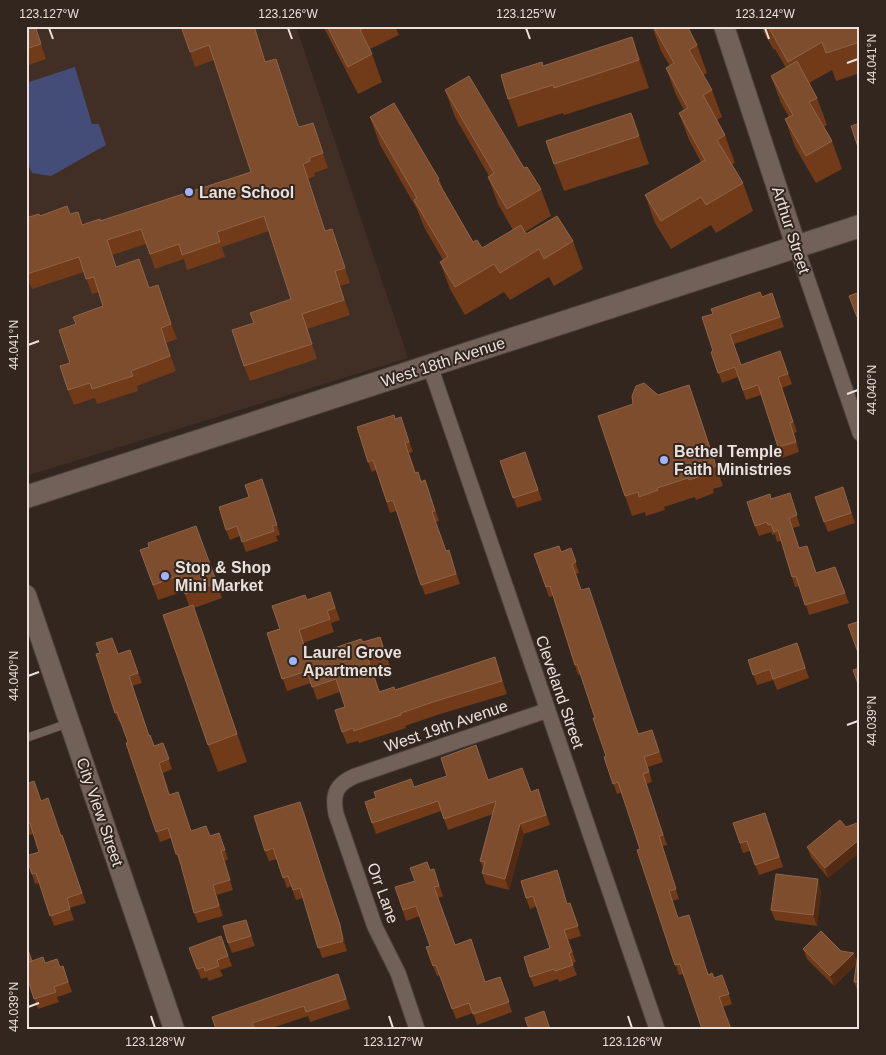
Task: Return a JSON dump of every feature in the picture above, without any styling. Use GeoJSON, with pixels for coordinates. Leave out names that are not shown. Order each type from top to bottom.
{"type":"FeatureCollection","features":[{"type":"Feature","properties":{"kind":"main road","name":"West 18th Avenue"},"geometry":{"type":"LineString","coordinates":[[26,497],[860,226]]}},
{"type":"Feature","properties":{"kind":"street","name":"Arthur Street"},"geometry":{"type":"LineString","coordinates":[[724,26],[860,434]]}},
{"type":"Feature","properties":{"kind":"street","name":"Cleveland Street"},"geometry":{"type":"LineString","coordinates":[[430,366],[657,1029]]}},
{"type":"Feature","properties":{"kind":"street","name":"City View Street"},"geometry":{"type":"LineString","coordinates":[[26,595],[174,1029]]}},
{"type":"Feature","properties":{"kind":"street","name":"West 19th Avenue"},"geometry":{"type":"LineString","coordinates":[[355,776],[548,710]]}},
{"type":"Feature","properties":{"kind":"street","name":"Orr Lane"},"geometry":{"type":"LineString","coordinates":[[355,776],[341,784],[337,790],[334,802],[336,814],[375,927],[398,973],[417,1029]]}},
{"type":"Feature","properties":{"kind":"lane"},"geometry":{"type":"LineString","coordinates":[[26,738],[70,723]]}},
{"type":"Feature","properties":{"kind":"shaded area","name":"Lane School"},"geometry":{"type":"Polygon","coordinates":[[[26,26],[296,26],[408,358],[26,476],[26,26]]]}},
{"type":"Feature","properties":{"kind":"shaded area"},"geometry":{"type":"Polygon","coordinates":[[[75,67],[92,124],[99,124],[106,145],[51,176],[32,173],[26,160],[26,83],[75,67]]]}},
{"type":"Feature","properties":{"kind":"building"},"geometry":{"type":"Polygon","coordinates":[[[26,26],[35,26],[41,44],[26,49],[26,26]]]}},
{"type":"Feature","properties":{"kind":"building","name":"Lane School"},"geometry":{"type":"Polygon","coordinates":[[[181,26],[254,26],[265,62],[276,59],[299,127],[313,123],[323,153],[309,158],[310,161],[303,164],[325,231],[332,229],[345,268],[335,271],[344,300],[302,314],[312,344],[244,366],[232,330],[254,323],[250,313],[291,299],[264,216],[217,232],[220,242],[182,255],[179,244],[150,254],[141,229],[107,240],[116,267],[139,259],[149,288],[158,285],[171,324],[161,328],[170,356],[131,371],[133,376],[92,389],[90,383],[68,390],[60,366],[70,363],[59,330],[76,324],[73,317],[103,306],[94,277],[86,279],[79,257],[27,274],[26,209],[29,217],[39,214],[40,216],[67,206],[70,214],[78,212],[82,225],[100,219],[100,221],[251,172],[209,45],[190,52],[181,26]]]}},
{"type":"Feature","properties":{"kind":"building"},"geometry":{"type":"Polygon","coordinates":[[[327,26],[361,26],[362,29],[360,30],[372,54],[348,67],[327,26]]]}},
{"type":"Feature","properties":{"kind":"building"},"geometry":{"type":"Polygon","coordinates":[[[653,26],[687,26],[697,45],[689,50],[712,90],[703,95],[725,135],[717,140],[743,183],[706,205],[701,197],[661,221],[645,195],[705,160],[679,113],[688,108],[666,68],[674,63],[653,26]]]}},
{"type":"Feature","properties":{"kind":"building"},"geometry":{"type":"Polygon","coordinates":[[[768,26],[857,26],[860,42],[826,53],[822,42],[788,62],[768,26]]]}},
{"type":"Feature","properties":{"kind":"building"},"geometry":{"type":"Polygon","coordinates":[[[632,37],[639,60],[554,88],[553,85],[508,99],[501,75],[542,62],[543,66],[632,37]]]}},
{"type":"Feature","properties":{"kind":"building"},"geometry":{"type":"Polygon","coordinates":[[[797,61],[817,98],[809,102],[832,141],[806,156],[785,119],[793,115],[771,76],[797,61]]]}},
{"type":"Feature","properties":{"kind":"building"},"geometry":{"type":"Polygon","coordinates":[[[469,76],[524,168],[527,167],[541,189],[507,209],[488,177],[494,173],[445,90],[469,76]]]}},
{"type":"Feature","properties":{"kind":"building"},"geometry":{"type":"Polygon","coordinates":[[[394,103],[439,179],[437,180],[473,242],[477,240],[482,248],[521,225],[526,234],[557,216],[573,241],[544,259],[539,249],[500,273],[494,264],[455,287],[440,262],[448,257],[414,200],[417,198],[370,117],[394,103]]]}},
{"type":"Feature","properties":{"kind":"building"},"geometry":{"type":"Polygon","coordinates":[[[631,113],[639,136],[554,164],[546,141],[631,113]]]}},
{"type":"Feature","properties":{"kind":"building"},"geometry":{"type":"Polygon","coordinates":[[[860,123],[860,153],[851,126],[860,123]]]}},
{"type":"Feature","properties":{"kind":"building"},"geometry":{"type":"Polygon","coordinates":[[[760,292],[762,297],[772,293],[780,317],[730,334],[741,365],[780,351],[788,374],[778,377],[793,422],[790,423],[796,442],[778,447],[758,385],[743,390],[735,367],[718,373],[702,317],[713,314],[711,309],[760,292]]]}},
{"type":"Feature","properties":{"kind":"building"},"geometry":{"type":"Polygon","coordinates":[[[860,292],[860,316],[857,317],[849,296],[860,292]]]}},
{"type":"Feature","properties":{"kind":"building","name":"Bethel Temple Faith Ministries"},"geometry":{"type":"Polygon","coordinates":[[[644,383],[658,395],[689,385],[716,466],[706,470],[707,474],[657,488],[658,490],[639,497],[638,492],[625,496],[598,416],[633,404],[632,396],[636,386],[644,383]]]}},
{"type":"Feature","properties":{"kind":"building"},"geometry":{"type":"Polygon","coordinates":[[[394,415],[395,419],[401,417],[409,442],[405,443],[415,473],[418,472],[421,482],[425,480],[435,511],[432,512],[446,551],[449,550],[456,574],[421,585],[393,500],[387,502],[373,460],[368,462],[357,427],[394,415]]]}},
{"type":"Feature","properties":{"kind":"building"},"geometry":{"type":"Polygon","coordinates":[[[525,452],[538,490],[513,498],[500,461],[525,452]]]}},
{"type":"Feature","properties":{"kind":"building"},"geometry":{"type":"Polygon","coordinates":[[[262,479],[277,525],[272,526],[274,531],[242,542],[237,526],[226,530],[219,507],[249,497],[245,485],[262,479]]]}},
{"type":"Feature","properties":{"kind":"building"},"geometry":{"type":"Polygon","coordinates":[[[843,487],[851,513],[824,522],[815,497],[843,487]]]}},
{"type":"Feature","properties":{"kind":"building"},"geometry":{"type":"Polygon","coordinates":[[[790,493],[797,515],[789,518],[799,548],[807,546],[816,573],[835,567],[845,593],[805,605],[796,576],[792,577],[778,530],[774,532],[771,524],[768,525],[767,522],[755,526],[747,502],[770,494],[771,499],[790,493]]]}},
{"type":"Feature","properties":{"kind":"building"},"geometry":{"type":"Polygon","coordinates":[[[196,526],[217,583],[185,594],[178,576],[153,585],[140,550],[149,547],[148,543],[196,526]]]}},
{"type":"Feature","properties":{"kind":"building"},"geometry":{"type":"Polygon","coordinates":[[[559,546],[561,552],[571,548],[576,562],[572,564],[581,590],[589,588],[638,734],[652,730],[659,752],[644,757],[649,772],[643,774],[663,835],[659,836],[676,889],[669,891],[678,918],[689,915],[708,975],[712,973],[714,978],[722,975],[729,994],[719,997],[731,1029],[702,1029],[680,964],[675,965],[637,850],[640,849],[618,782],[613,784],[593,718],[595,718],[577,664],[575,665],[550,586],[546,587],[534,554],[559,546]]]}},
{"type":"Feature","properties":{"kind":"building"},"geometry":{"type":"Polygon","coordinates":[[[330,592],[335,608],[327,611],[330,619],[299,630],[308,657],[361,639],[363,642],[380,637],[385,653],[368,659],[379,692],[394,687],[395,690],[495,657],[502,681],[433,702],[354,731],[353,728],[342,732],[335,710],[345,707],[336,679],[312,687],[307,671],[282,679],[267,633],[280,629],[272,606],[305,595],[307,600],[330,592]]]}},
{"type":"Feature","properties":{"kind":"building"},"geometry":{"type":"Polygon","coordinates":[[[193,605],[237,734],[208,745],[163,615],[193,605]]]}},
{"type":"Feature","properties":{"kind":"building"},"geometry":{"type":"Polygon","coordinates":[[[860,621],[860,658],[848,625],[860,621]]]}},
{"type":"Feature","properties":{"kind":"building"},"geometry":{"type":"Polygon","coordinates":[[[112,638],[118,654],[130,650],[138,673],[129,676],[149,736],[154,746],[163,743],[169,759],[159,763],[169,795],[178,792],[191,831],[206,826],[210,836],[219,833],[225,850],[221,851],[230,880],[213,885],[219,906],[194,913],[178,854],[176,854],[168,828],[156,832],[126,743],[128,742],[117,712],[115,713],[96,654],[100,653],[96,643],[112,638]]]}},
{"type":"Feature","properties":{"kind":"building"},"geometry":{"type":"Polygon","coordinates":[[[797,643],[805,668],[773,679],[770,669],[753,675],[748,660],[797,643]]]}},
{"type":"Feature","properties":{"kind":"building"},"geometry":{"type":"Polygon","coordinates":[[[860,668],[860,687],[859,687],[853,670],[860,668]]]}},
{"type":"Feature","properties":{"kind":"building"},"geometry":{"type":"Polygon","coordinates":[[[476,745],[488,780],[522,768],[531,792],[538,789],[546,815],[520,824],[505,879],[482,873],[485,862],[480,861],[496,801],[444,819],[438,801],[372,823],[365,802],[376,798],[374,792],[411,779],[414,787],[447,776],[441,758],[476,745]]]}},
{"type":"Feature","properties":{"kind":"building"},"geometry":{"type":"Polygon","coordinates":[[[34,781],[41,801],[48,798],[82,893],[67,898],[70,909],[50,916],[36,873],[32,874],[26,857],[39,852],[30,823],[26,825],[26,784],[34,781]]]}},
{"type":"Feature","properties":{"kind":"building"},"geometry":{"type":"Polygon","coordinates":[[[300,802],[340,925],[343,941],[318,948],[300,888],[293,890],[288,876],[283,878],[273,848],[265,851],[254,816],[300,802]]]}},
{"type":"Feature","properties":{"kind":"building"},"geometry":{"type":"Polygon","coordinates":[[[765,813],[779,857],[755,865],[747,841],[740,843],[733,823],[765,813]]]}},
{"type":"Feature","properties":{"kind":"building"},"geometry":{"type":"Polygon","coordinates":[[[840,820],[846,827],[860,822],[860,839],[825,868],[807,847],[840,820]]]}},
{"type":"Feature","properties":{"kind":"building"},"geometry":{"type":"Polygon","coordinates":[[[427,862],[430,870],[434,869],[439,886],[434,887],[455,945],[471,939],[485,982],[500,977],[509,1002],[473,1014],[469,1003],[452,1009],[436,965],[433,966],[426,947],[430,946],[416,906],[403,910],[395,887],[415,881],[410,868],[427,862]]]}},
{"type":"Feature","properties":{"kind":"building"},"geometry":{"type":"Polygon","coordinates":[[[557,870],[567,904],[570,903],[578,926],[564,930],[572,952],[569,953],[573,965],[530,977],[524,957],[550,948],[533,896],[526,898],[521,881],[557,870]]]}},
{"type":"Feature","properties":{"kind":"building"},"geometry":{"type":"Polygon","coordinates":[[[776,874],[818,879],[813,915],[771,910],[776,874]]]}},
{"type":"Feature","properties":{"kind":"building"},"geometry":{"type":"Polygon","coordinates":[[[246,920],[251,936],[228,943],[223,926],[246,920]]]}},
{"type":"Feature","properties":{"kind":"building"},"geometry":{"type":"Polygon","coordinates":[[[821,931],[841,951],[854,953],[830,976],[803,949],[821,931]]]}},
{"type":"Feature","properties":{"kind":"building"},"geometry":{"type":"Polygon","coordinates":[[[221,936],[228,956],[217,960],[219,966],[205,971],[204,967],[197,969],[189,948],[221,936]]]}},
{"type":"Feature","properties":{"kind":"building"},"geometry":{"type":"Polygon","coordinates":[[[26,950],[28,950],[32,961],[26,963],[26,950]]]}},
{"type":"Feature","properties":{"kind":"building"},"geometry":{"type":"Polygon","coordinates":[[[858,953],[860,953],[860,982],[854,982],[858,953]]]}},
{"type":"Feature","properties":{"kind":"building"},"geometry":{"type":"Polygon","coordinates":[[[43,957],[45,963],[57,959],[60,967],[63,966],[68,982],[54,987],[56,992],[34,999],[26,974],[26,963],[43,957]]]}},
{"type":"Feature","properties":{"kind":"building"},"geometry":{"type":"Polygon","coordinates":[[[338,974],[346,999],[306,1012],[304,1006],[252,1023],[254,1027],[250,1029],[216,1029],[212,1017],[338,974]]]}},
{"type":"Feature","properties":{"kind":"building"},"geometry":{"type":"Polygon","coordinates":[[[544,1011],[550,1029],[529,1029],[525,1018],[544,1011]]]}},
{"type":"Feature","properties":{"kind":"place","name":"Lane School"},"geometry":{"type":"Point","coordinates":[189,192]}},
{"type":"Feature","properties":{"kind":"place","name":"Bethel Temple Faith Ministries"},"geometry":{"type":"Point","coordinates":[664,460]}},
{"type":"Feature","properties":{"kind":"place","name":"Stop & Shop Mini Market"},"geometry":{"type":"Point","coordinates":[165,576]}},
{"type":"Feature","properties":{"kind":"place","name":"Laurel Grove Apartments"},"geometry":{"type":"Point","coordinates":[293,661]}}]}
